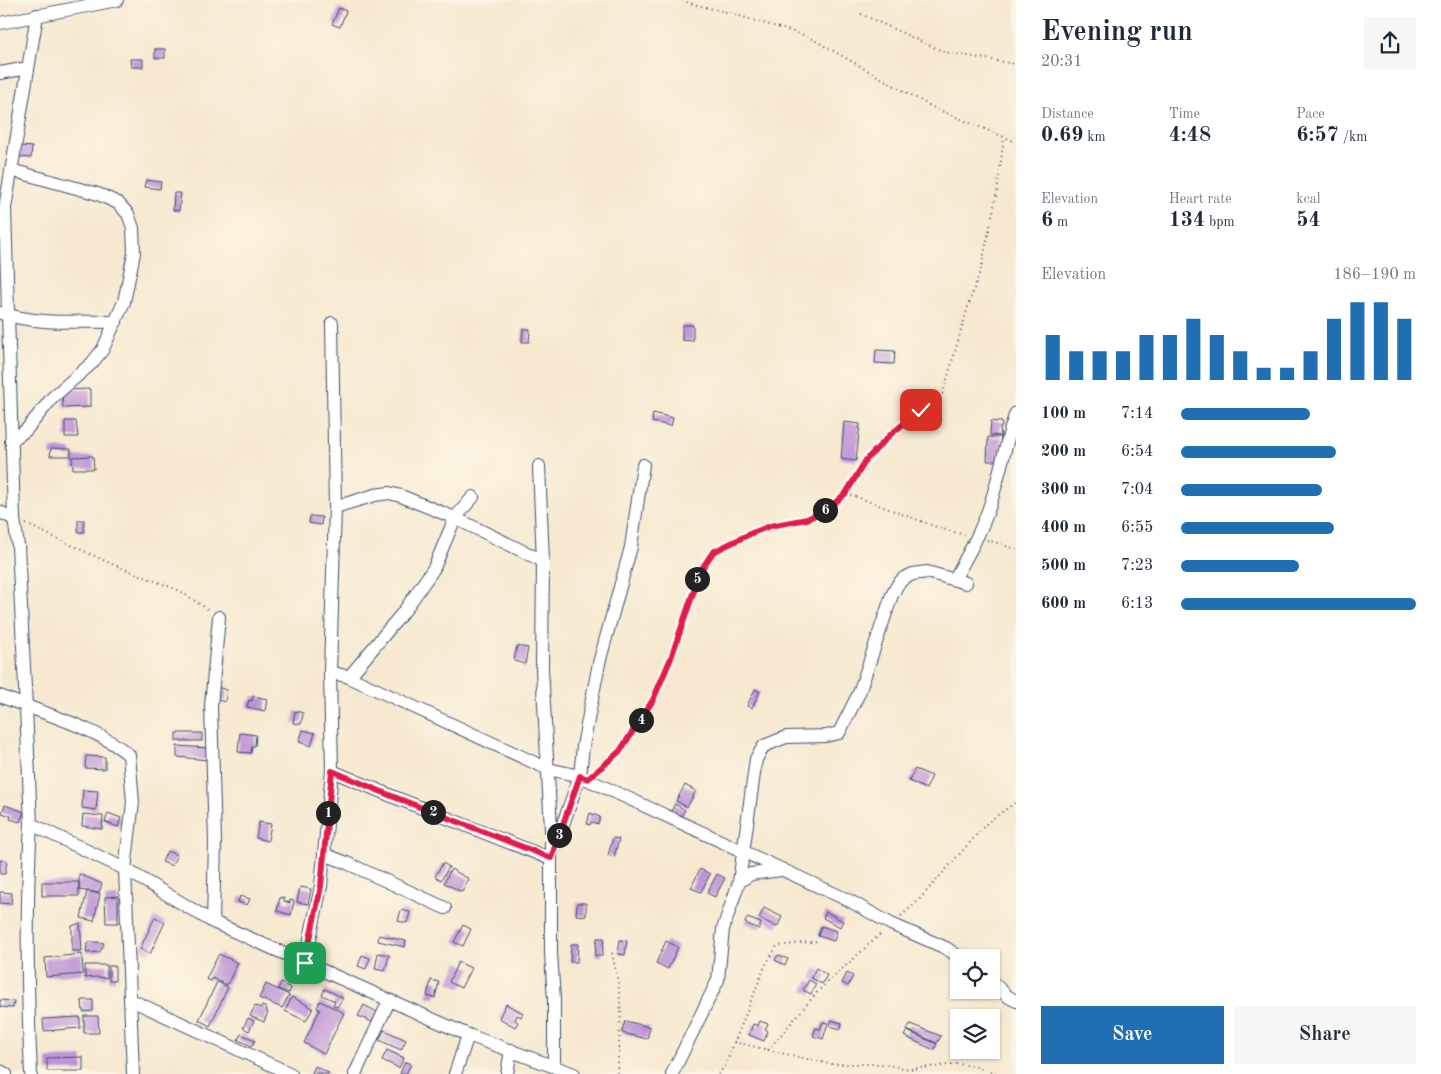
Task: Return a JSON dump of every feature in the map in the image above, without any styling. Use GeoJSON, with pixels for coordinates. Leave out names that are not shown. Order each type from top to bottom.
{"type":"FeatureCollection","features":[{"type":"Feature","properties":{"kind":"street"},"geometry":{"type":"LineString","coordinates":[[0,23],[117,0]]}},
{"type":"Feature","properties":{"kind":"street"},"geometry":{"type":"LineString","coordinates":[[31,1074],[28,1003],[28,883],[31,824],[18,546],[14,519],[4,314],[3,208],[37,16]]}},
{"type":"Feature","properties":{"kind":"street"},"geometry":{"type":"LineString","coordinates":[[0,73],[28,68]]}},
{"type":"Feature","properties":{"kind":"street"},"geometry":{"type":"LineString","coordinates":[[11,170],[98,194],[118,203],[128,214],[133,228],[134,253],[124,302],[103,349],[92,363],[53,397],[26,430],[11,441]]}},
{"type":"Feature","properties":{"kind":"street"},"geometry":{"type":"LineString","coordinates":[[4,314],[48,320],[116,322]]}},
{"type":"Feature","properties":{"kind":"street"},"geometry":{"type":"LineString","coordinates":[[305,963],[321,886],[332,771],[330,672],[335,507],[332,323]]}},
{"type":"Feature","properties":{"kind":"street"},"geometry":{"type":"LineString","coordinates":[[672,1074],[718,980],[723,929],[739,882],[756,760],[764,746],[786,737],[826,736],[839,733],[859,693],[892,595],[904,578],[913,574],[927,572],[961,580],[990,504],[1009,431],[1016,413]]}},
{"type":"Feature","properties":{"kind":"street"},"geometry":{"type":"LineString","coordinates":[[551,858],[584,777],[583,746],[599,663],[631,547],[643,465]]}},
{"type":"Feature","properties":{"kind":"street"},"geometry":{"type":"LineString","coordinates":[[539,466],[543,561],[542,669],[551,828],[551,953],[554,1000],[554,1066]]}},
{"type":"Feature","properties":{"kind":"street"},"geometry":{"type":"LineString","coordinates":[[335,507],[375,495],[389,493],[401,496],[455,518],[543,561]]}},
{"type":"Feature","properties":{"kind":"street"},"geometry":{"type":"LineString","coordinates":[[349,677],[405,610],[434,568],[455,518],[473,497]]}},
{"type":"Feature","properties":{"kind":"street"},"geometry":{"type":"LineString","coordinates":[[0,512],[14,519]]}},
{"type":"Feature","properties":{"kind":"street"},"geometry":{"type":"LineString","coordinates":[[213,922],[215,842],[211,706],[219,617]]}},
{"type":"Feature","properties":{"kind":"street"},"geometry":{"type":"LineString","coordinates":[[330,672],[349,677],[548,769],[584,777],[784,870],[891,924],[950,951]]}},
{"type":"Feature","properties":{"kind":"street"},"geometry":{"type":"LineString","coordinates":[[0,696],[61,719],[108,741],[129,756],[133,802],[125,869],[134,1074]]}},
{"type":"Feature","properties":{"kind":"street"},"geometry":{"type":"LineString","coordinates":[[332,771],[551,858]]}},
{"type":"Feature","properties":{"kind":"street"},"geometry":{"type":"LineString","coordinates":[[31,824],[125,869],[213,922],[468,1035],[574,1074]]}},
{"type":"Feature","properties":{"kind":"street"},"geometry":{"type":"LineString","coordinates":[[324,854],[445,908]]}},
{"type":"Feature","properties":{"kind":"street"},"geometry":{"type":"LineString","coordinates":[[739,882],[751,874],[784,870]]}},
{"type":"Feature","properties":{"kind":"street"},"geometry":{"type":"LineString","coordinates":[[1000,989],[1016,1001]]}},
{"type":"Feature","properties":{"kind":"street"},"geometry":{"type":"LineString","coordinates":[[131,1000],[291,1074]]}},
{"type":"Feature","properties":{"kind":"street"},"geometry":{"type":"LineString","coordinates":[[356,1074],[389,1001]]}},
{"type":"Feature","properties":{"kind":"street"},"geometry":{"type":"LineString","coordinates":[[456,1074],[468,1035]]}},
{"type":"Feature","properties":{"kind":"street"},"geometry":{"type":"LineString","coordinates":[[506,1074],[511,1050]]}},
{"type":"Feature","properties":{"kind":"street"},"geometry":{"type":"LineString","coordinates":[[0,1071],[6,1074]]}},
{"type":"Feature","properties":{"kind":"path"},"geometry":{"type":"LineString","coordinates":[[682,0],[807,36],[932,107],[1016,142]]}},
{"type":"Feature","properties":{"kind":"path"},"geometry":{"type":"LineString","coordinates":[[862,14],[944,52],[1016,64]]}},
{"type":"Feature","properties":{"kind":"path"},"geometry":{"type":"LineString","coordinates":[[584,777],[620,751],[653,700],[671,658],[701,570],[713,552],[770,526],[807,519],[828,509],[846,493],[866,460],[891,434],[943,393],[981,269],[997,192],[1004,138]]}},
{"type":"Feature","properties":{"kind":"path"},"geometry":{"type":"LineString","coordinates":[[846,493],[942,529],[1016,549]]}},
{"type":"Feature","properties":{"kind":"path"},"geometry":{"type":"LineString","coordinates":[[14,519],[112,564],[178,590],[219,617]]}},
{"type":"Feature","properties":{"kind":"path"},"geometry":{"type":"LineString","coordinates":[[718,1074],[725,1066],[765,966],[777,946],[818,941]]}},
{"type":"Feature","properties":{"kind":"path"},"geometry":{"type":"LineString","coordinates":[[612,953],[618,981],[621,1011],[617,1074]]}},
{"type":"Feature","properties":{"kind":"path"},"geometry":{"type":"LineString","coordinates":[[734,1042],[829,1064],[881,1064],[910,1069],[960,1064],[974,1066],[998,1074]]}},
{"type":"Feature","properties":{"kind":"building"},"geometry":{"type":"Polygon","coordinates":[[[339,8],[346,11],[340,27],[332,24],[339,8]]]}},
{"type":"Feature","properties":{"kind":"building"},"geometry":{"type":"Polygon","coordinates":[[[155,49],[165,49],[165,58],[155,58],[155,49]]]}},
{"type":"Feature","properties":{"kind":"building"},"geometry":{"type":"Polygon","coordinates":[[[130,59],[143,59],[143,67],[131,67],[130,59]]]}},
{"type":"Feature","properties":{"kind":"building"},"geometry":{"type":"Polygon","coordinates":[[[21,146],[32,147],[31,158],[20,157],[21,146]]]}},
{"type":"Feature","properties":{"kind":"building"},"geometry":{"type":"Polygon","coordinates":[[[146,180],[161,182],[160,189],[144,187],[146,180]]]}},
{"type":"Feature","properties":{"kind":"building"},"geometry":{"type":"Polygon","coordinates":[[[174,193],[181,193],[179,211],[173,210],[174,193]]]}},
{"type":"Feature","properties":{"kind":"building"},"geometry":{"type":"Polygon","coordinates":[[[682,325],[693,325],[693,341],[682,340],[682,325]]]}},
{"type":"Feature","properties":{"kind":"building"},"geometry":{"type":"Polygon","coordinates":[[[523,329],[530,329],[529,342],[522,342],[523,329]]]}},
{"type":"Feature","properties":{"kind":"building"},"geometry":{"type":"Polygon","coordinates":[[[876,350],[895,351],[894,364],[875,363],[876,350]]]}},
{"type":"Feature","properties":{"kind":"building"},"geometry":{"type":"Polygon","coordinates":[[[90,389],[90,407],[63,408],[62,390],[90,389]]]}},
{"type":"Feature","properties":{"kind":"building"},"geometry":{"type":"Polygon","coordinates":[[[653,413],[673,418],[671,426],[652,422],[653,413]]]}},
{"type":"Feature","properties":{"kind":"building"},"geometry":{"type":"Polygon","coordinates":[[[65,421],[76,421],[78,437],[65,437],[65,421]]]}},
{"type":"Feature","properties":{"kind":"building"},"geometry":{"type":"Polygon","coordinates":[[[991,421],[1002,422],[1002,427],[1000,427],[1001,436],[990,435],[991,421]]]}},
{"type":"Feature","properties":{"kind":"building"},"geometry":{"type":"Polygon","coordinates":[[[844,422],[860,424],[856,461],[841,459],[844,422]]]}},
{"type":"Feature","properties":{"kind":"building"},"geometry":{"type":"Polygon","coordinates":[[[988,437],[1001,437],[1000,461],[987,461],[988,437]]]}},
{"type":"Feature","properties":{"kind":"building"},"geometry":{"type":"Polygon","coordinates":[[[51,448],[71,449],[71,456],[50,456],[51,448]]]}},
{"type":"Feature","properties":{"kind":"building"},"geometry":{"type":"Polygon","coordinates":[[[93,456],[94,469],[73,469],[72,457],[93,456]]]}},
{"type":"Feature","properties":{"kind":"building"},"geometry":{"type":"Polygon","coordinates":[[[310,516],[322,517],[321,525],[309,523],[310,516]]]}},
{"type":"Feature","properties":{"kind":"building"},"geometry":{"type":"Polygon","coordinates":[[[78,520],[84,520],[84,532],[78,532],[78,520]]]}},
{"type":"Feature","properties":{"kind":"building"},"geometry":{"type":"Polygon","coordinates":[[[517,646],[528,648],[525,664],[514,661],[517,646]]]}},
{"type":"Feature","properties":{"kind":"building"},"geometry":{"type":"Polygon","coordinates":[[[217,687],[227,690],[225,702],[214,699],[217,687]]]}},
{"type":"Feature","properties":{"kind":"building"},"geometry":{"type":"Polygon","coordinates":[[[755,689],[760,692],[752,708],[747,706],[755,689]]]}},
{"type":"Feature","properties":{"kind":"building"},"geometry":{"type":"Polygon","coordinates":[[[253,696],[267,699],[265,711],[247,707],[249,700],[252,701],[253,696]]]}},
{"type":"Feature","properties":{"kind":"building"},"geometry":{"type":"Polygon","coordinates":[[[295,711],[303,713],[301,724],[293,723],[295,711]]]}},
{"type":"Feature","properties":{"kind":"building"},"geometry":{"type":"Polygon","coordinates":[[[303,730],[315,733],[311,746],[299,742],[303,730]]]}},
{"type":"Feature","properties":{"kind":"building"},"geometry":{"type":"Polygon","coordinates":[[[176,733],[202,733],[202,741],[176,741],[176,733]]]}},
{"type":"Feature","properties":{"kind":"building"},"geometry":{"type":"Polygon","coordinates":[[[240,733],[256,735],[255,746],[252,746],[251,753],[238,752],[240,733]]]}},
{"type":"Feature","properties":{"kind":"building"},"geometry":{"type":"Polygon","coordinates":[[[177,746],[209,748],[208,760],[177,757],[177,746]]]}},
{"type":"Feature","properties":{"kind":"building"},"geometry":{"type":"Polygon","coordinates":[[[86,756],[105,757],[105,769],[85,768],[86,756]]]}},
{"type":"Feature","properties":{"kind":"building"},"geometry":{"type":"Polygon","coordinates":[[[915,769],[932,776],[926,789],[909,781],[915,769]]]}},
{"type":"Feature","properties":{"kind":"building"},"geometry":{"type":"Polygon","coordinates":[[[685,785],[696,791],[687,807],[676,801],[685,785]]]}},
{"type":"Feature","properties":{"kind":"building"},"geometry":{"type":"Polygon","coordinates":[[[83,790],[98,791],[96,810],[82,808],[83,790]]]}},
{"type":"Feature","properties":{"kind":"building"},"geometry":{"type":"Polygon","coordinates":[[[675,804],[685,810],[679,820],[669,815],[675,804]]]}},
{"type":"Feature","properties":{"kind":"building"},"geometry":{"type":"Polygon","coordinates":[[[5,805],[24,812],[20,822],[10,819],[11,816],[2,813],[5,805]]]}},
{"type":"Feature","properties":{"kind":"building"},"geometry":{"type":"Polygon","coordinates":[[[108,813],[121,818],[118,827],[105,822],[108,813]]]}},
{"type":"Feature","properties":{"kind":"building"},"geometry":{"type":"Polygon","coordinates":[[[590,813],[600,817],[598,824],[591,822],[590,825],[587,824],[590,813]]]}},
{"type":"Feature","properties":{"kind":"building"},"geometry":{"type":"Polygon","coordinates":[[[83,814],[103,816],[102,829],[82,826],[83,814]]]}},
{"type":"Feature","properties":{"kind":"building"},"geometry":{"type":"Polygon","coordinates":[[[259,822],[271,824],[268,841],[256,838],[259,822]]]}},
{"type":"Feature","properties":{"kind":"building"},"geometry":{"type":"Polygon","coordinates":[[[613,838],[619,839],[614,857],[608,855],[613,838]]]}},
{"type":"Feature","properties":{"kind":"building"},"geometry":{"type":"Polygon","coordinates":[[[167,851],[177,855],[172,866],[162,862],[167,851]]]}},
{"type":"Feature","properties":{"kind":"building"},"geometry":{"type":"Polygon","coordinates":[[[0,860],[7,861],[5,874],[0,874],[0,860]]]}},
{"type":"Feature","properties":{"kind":"building"},"geometry":{"type":"Polygon","coordinates":[[[443,863],[449,867],[441,880],[435,876],[443,863]]]}},
{"type":"Feature","properties":{"kind":"building"},"geometry":{"type":"Polygon","coordinates":[[[451,869],[469,879],[462,892],[444,883],[451,869]]]}},
{"type":"Feature","properties":{"kind":"building"},"geometry":{"type":"Polygon","coordinates":[[[700,869],[710,874],[701,892],[691,888],[700,869]]]}},
{"type":"Feature","properties":{"kind":"building"},"geometry":{"type":"Polygon","coordinates":[[[79,874],[102,884],[99,893],[79,890],[79,874]]]}},
{"type":"Feature","properties":{"kind":"building"},"geometry":{"type":"Polygon","coordinates":[[[717,874],[725,878],[715,897],[707,893],[717,874]]]}},
{"type":"Feature","properties":{"kind":"building"},"geometry":{"type":"Polygon","coordinates":[[[42,882],[79,882],[79,896],[42,896],[42,882]]]}},
{"type":"Feature","properties":{"kind":"building"},"geometry":{"type":"Polygon","coordinates":[[[300,887],[311,889],[308,904],[297,902],[300,887]]]}},
{"type":"Feature","properties":{"kind":"building"},"geometry":{"type":"Polygon","coordinates":[[[87,891],[100,894],[94,921],[81,918],[87,891]]]}},
{"type":"Feature","properties":{"kind":"building"},"geometry":{"type":"Polygon","coordinates":[[[0,892],[12,893],[11,904],[0,903],[0,892]]]}},
{"type":"Feature","properties":{"kind":"building"},"geometry":{"type":"Polygon","coordinates":[[[118,896],[118,923],[106,923],[105,897],[118,896]]]}},
{"type":"Feature","properties":{"kind":"building"},"geometry":{"type":"Polygon","coordinates":[[[240,896],[250,899],[247,905],[238,902],[240,896]]]}},
{"type":"Feature","properties":{"kind":"building"},"geometry":{"type":"Polygon","coordinates":[[[280,897],[290,903],[290,900],[294,901],[291,915],[277,911],[280,897]]]}},
{"type":"Feature","properties":{"kind":"building"},"geometry":{"type":"Polygon","coordinates":[[[577,903],[586,903],[586,916],[576,915],[577,903]]]}},
{"type":"Feature","properties":{"kind":"building"},"geometry":{"type":"Polygon","coordinates":[[[764,908],[782,917],[777,927],[759,918],[764,908]]]}},
{"type":"Feature","properties":{"kind":"building"},"geometry":{"type":"Polygon","coordinates":[[[401,910],[410,912],[407,923],[398,921],[401,910]]]}},
{"type":"Feature","properties":{"kind":"building"},"geometry":{"type":"Polygon","coordinates":[[[826,912],[843,921],[840,927],[823,918],[826,912]]]}},
{"type":"Feature","properties":{"kind":"building"},"geometry":{"type":"Polygon","coordinates":[[[155,917],[165,922],[150,954],[140,949],[155,917]]]}},
{"type":"Feature","properties":{"kind":"building"},"geometry":{"type":"Polygon","coordinates":[[[747,918],[761,923],[759,929],[745,923],[747,918]]]}},
{"type":"Feature","properties":{"kind":"building"},"geometry":{"type":"Polygon","coordinates":[[[80,923],[82,951],[72,951],[72,926],[80,923]]]}},
{"type":"Feature","properties":{"kind":"building"},"geometry":{"type":"Polygon","coordinates":[[[463,925],[471,929],[463,946],[454,942],[463,925]]]}},
{"type":"Feature","properties":{"kind":"building"},"geometry":{"type":"Polygon","coordinates":[[[821,926],[837,931],[834,941],[818,936],[821,926]]]}},
{"type":"Feature","properties":{"kind":"building"},"geometry":{"type":"Polygon","coordinates":[[[379,935],[406,941],[405,947],[378,941],[379,935]]]}},
{"type":"Feature","properties":{"kind":"building"},"geometry":{"type":"Polygon","coordinates":[[[597,938],[604,938],[602,956],[595,956],[597,938]]]}},
{"type":"Feature","properties":{"kind":"building"},"geometry":{"type":"Polygon","coordinates":[[[620,940],[627,941],[625,955],[618,954],[620,940]]]}},
{"type":"Feature","properties":{"kind":"building"},"geometry":{"type":"Polygon","coordinates":[[[666,941],[678,947],[668,969],[656,963],[666,941]]]}},
{"type":"Feature","properties":{"kind":"building"},"geometry":{"type":"Polygon","coordinates":[[[87,943],[104,943],[100,952],[86,953],[87,943]]]}},
{"type":"Feature","properties":{"kind":"building"},"geometry":{"type":"Polygon","coordinates":[[[571,944],[578,944],[577,962],[570,962],[571,944]]]}},
{"type":"Feature","properties":{"kind":"building"},"geometry":{"type":"Polygon","coordinates":[[[378,953],[389,955],[385,971],[375,969],[378,953]]]}},
{"type":"Feature","properties":{"kind":"building"},"geometry":{"type":"Polygon","coordinates":[[[82,954],[83,974],[46,977],[45,958],[82,954]]]}},
{"type":"Feature","properties":{"kind":"building"},"geometry":{"type":"Polygon","coordinates":[[[219,954],[238,963],[227,985],[212,978],[211,981],[206,979],[219,954]]]}},
{"type":"Feature","properties":{"kind":"building"},"geometry":{"type":"Polygon","coordinates":[[[362,955],[370,958],[366,969],[358,966],[362,955]]]}},
{"type":"Feature","properties":{"kind":"building"},"geometry":{"type":"Polygon","coordinates":[[[778,955],[788,959],[785,965],[775,960],[778,955]]]}},
{"type":"Feature","properties":{"kind":"building"},"geometry":{"type":"Polygon","coordinates":[[[458,962],[471,968],[461,988],[449,982],[458,962]]]}},
{"type":"Feature","properties":{"kind":"building"},"geometry":{"type":"Polygon","coordinates":[[[85,965],[107,965],[107,978],[85,978],[85,965]]]}},
{"type":"Feature","properties":{"kind":"building"},"geometry":{"type":"Polygon","coordinates":[[[109,966],[115,966],[115,981],[109,981],[109,966]]]}},
{"type":"Feature","properties":{"kind":"building"},"geometry":{"type":"Polygon","coordinates":[[[816,968],[827,975],[822,984],[811,978],[816,968]]]}},
{"type":"Feature","properties":{"kind":"building"},"geometry":{"type":"Polygon","coordinates":[[[847,973],[853,976],[848,986],[842,983],[847,973]]]}},
{"type":"Feature","properties":{"kind":"building"},"geometry":{"type":"Polygon","coordinates":[[[431,980],[439,982],[435,998],[427,996],[431,980]]]}},
{"type":"Feature","properties":{"kind":"building"},"geometry":{"type":"Polygon","coordinates":[[[809,980],[816,984],[811,994],[803,990],[809,980]]]}},
{"type":"Feature","properties":{"kind":"building"},"geometry":{"type":"Polygon","coordinates":[[[217,982],[228,987],[210,1026],[199,1020],[217,982]]]}},
{"type":"Feature","properties":{"kind":"building"},"geometry":{"type":"Polygon","coordinates":[[[281,983],[291,988],[289,993],[278,989],[281,983]]]}},
{"type":"Feature","properties":{"kind":"building"},"geometry":{"type":"Polygon","coordinates":[[[266,984],[289,995],[282,1008],[259,998],[266,984]]]}},
{"type":"Feature","properties":{"kind":"building"},"geometry":{"type":"Polygon","coordinates":[[[325,989],[343,998],[337,1007],[333,1005],[335,1001],[322,995],[325,989]]]}},
{"type":"Feature","properties":{"kind":"building"},"geometry":{"type":"Polygon","coordinates":[[[292,997],[313,1008],[306,1021],[285,1011],[292,997]]]}},
{"type":"Feature","properties":{"kind":"building"},"geometry":{"type":"Polygon","coordinates":[[[0,1000],[14,1001],[13,1008],[0,1007],[0,1000]]]}},
{"type":"Feature","properties":{"kind":"building"},"geometry":{"type":"Polygon","coordinates":[[[82,1000],[93,1000],[93,1011],[83,1012],[82,1000]]]}},
{"type":"Feature","properties":{"kind":"building"},"geometry":{"type":"Polygon","coordinates":[[[320,1001],[344,1013],[324,1054],[304,1043],[320,1009],[317,1008],[320,1001]]]}},
{"type":"Feature","properties":{"kind":"building"},"geometry":{"type":"Polygon","coordinates":[[[506,1004],[523,1013],[521,1017],[517,1015],[515,1020],[518,1022],[515,1027],[499,1018],[506,1004]]]}},
{"type":"Feature","properties":{"kind":"building"},"geometry":{"type":"Polygon","coordinates":[[[364,1005],[377,1012],[372,1022],[358,1016],[364,1005]]]}},
{"type":"Feature","properties":{"kind":"building"},"geometry":{"type":"Polygon","coordinates":[[[255,1006],[267,1008],[266,1011],[268,1012],[264,1022],[250,1016],[255,1006]]]}},
{"type":"Feature","properties":{"kind":"building"},"geometry":{"type":"Polygon","coordinates":[[[84,1016],[98,1016],[99,1033],[84,1033],[84,1016]]]}},
{"type":"Feature","properties":{"kind":"building"},"geometry":{"type":"Polygon","coordinates":[[[80,1017],[80,1028],[44,1031],[43,1019],[80,1017]]]}},
{"type":"Feature","properties":{"kind":"building"},"geometry":{"type":"Polygon","coordinates":[[[248,1018],[254,1021],[249,1031],[243,1028],[248,1018]]]}},
{"type":"Feature","properties":{"kind":"building"},"geometry":{"type":"Polygon","coordinates":[[[831,1020],[842,1023],[841,1029],[830,1026],[831,1020]]]}},
{"type":"Feature","properties":{"kind":"building"},"geometry":{"type":"Polygon","coordinates":[[[625,1021],[650,1027],[647,1039],[622,1033],[625,1021]]]}},
{"type":"Feature","properties":{"kind":"building"},"geometry":{"type":"Polygon","coordinates":[[[760,1021],[768,1024],[765,1029],[768,1031],[764,1041],[749,1035],[753,1024],[758,1026],[760,1021]]]}},
{"type":"Feature","properties":{"kind":"building"},"geometry":{"type":"Polygon","coordinates":[[[823,1022],[828,1023],[823,1039],[813,1036],[816,1028],[820,1029],[823,1022]]]}},
{"type":"Feature","properties":{"kind":"building"},"geometry":{"type":"Polygon","coordinates":[[[910,1024],[941,1036],[937,1043],[907,1030],[910,1024]]]}},
{"type":"Feature","properties":{"kind":"building"},"geometry":{"type":"Polygon","coordinates":[[[384,1030],[406,1040],[401,1050],[379,1040],[384,1030]]]}},
{"type":"Feature","properties":{"kind":"building"},"geometry":{"type":"Polygon","coordinates":[[[907,1031],[937,1044],[934,1050],[904,1036],[907,1031]]]}},
{"type":"Feature","properties":{"kind":"building"},"geometry":{"type":"Polygon","coordinates":[[[241,1034],[255,1040],[252,1046],[238,1040],[241,1034]]]}},
{"type":"Feature","properties":{"kind":"building"},"geometry":{"type":"Polygon","coordinates":[[[387,1050],[404,1058],[399,1068],[382,1060],[387,1050]]]}},
{"type":"Feature","properties":{"kind":"building"},"geometry":{"type":"Polygon","coordinates":[[[83,1057],[83,1071],[47,1071],[47,1058],[83,1057]]]}},
{"type":"Feature","properties":{"kind":"building"},"geometry":{"type":"Polygon","coordinates":[[[405,1062],[411,1064],[406,1074],[400,1074],[405,1062]]]}},
{"type":"Feature","properties":{"kind":"building"},"geometry":{"type":"Polygon","coordinates":[[[315,1066],[329,1073],[312,1073],[315,1066]]]}},
{"type":"Feature","properties":{"kind":"route"},"geometry":{"type":"LineString","coordinates":[[305,963],[321,886],[332,771],[551,858],[580,776],[588,779],[620,751],[653,700],[671,658],[701,570],[713,552],[770,526],[807,519],[828,509],[846,493],[866,460],[891,434],[921,410]]}}]}
